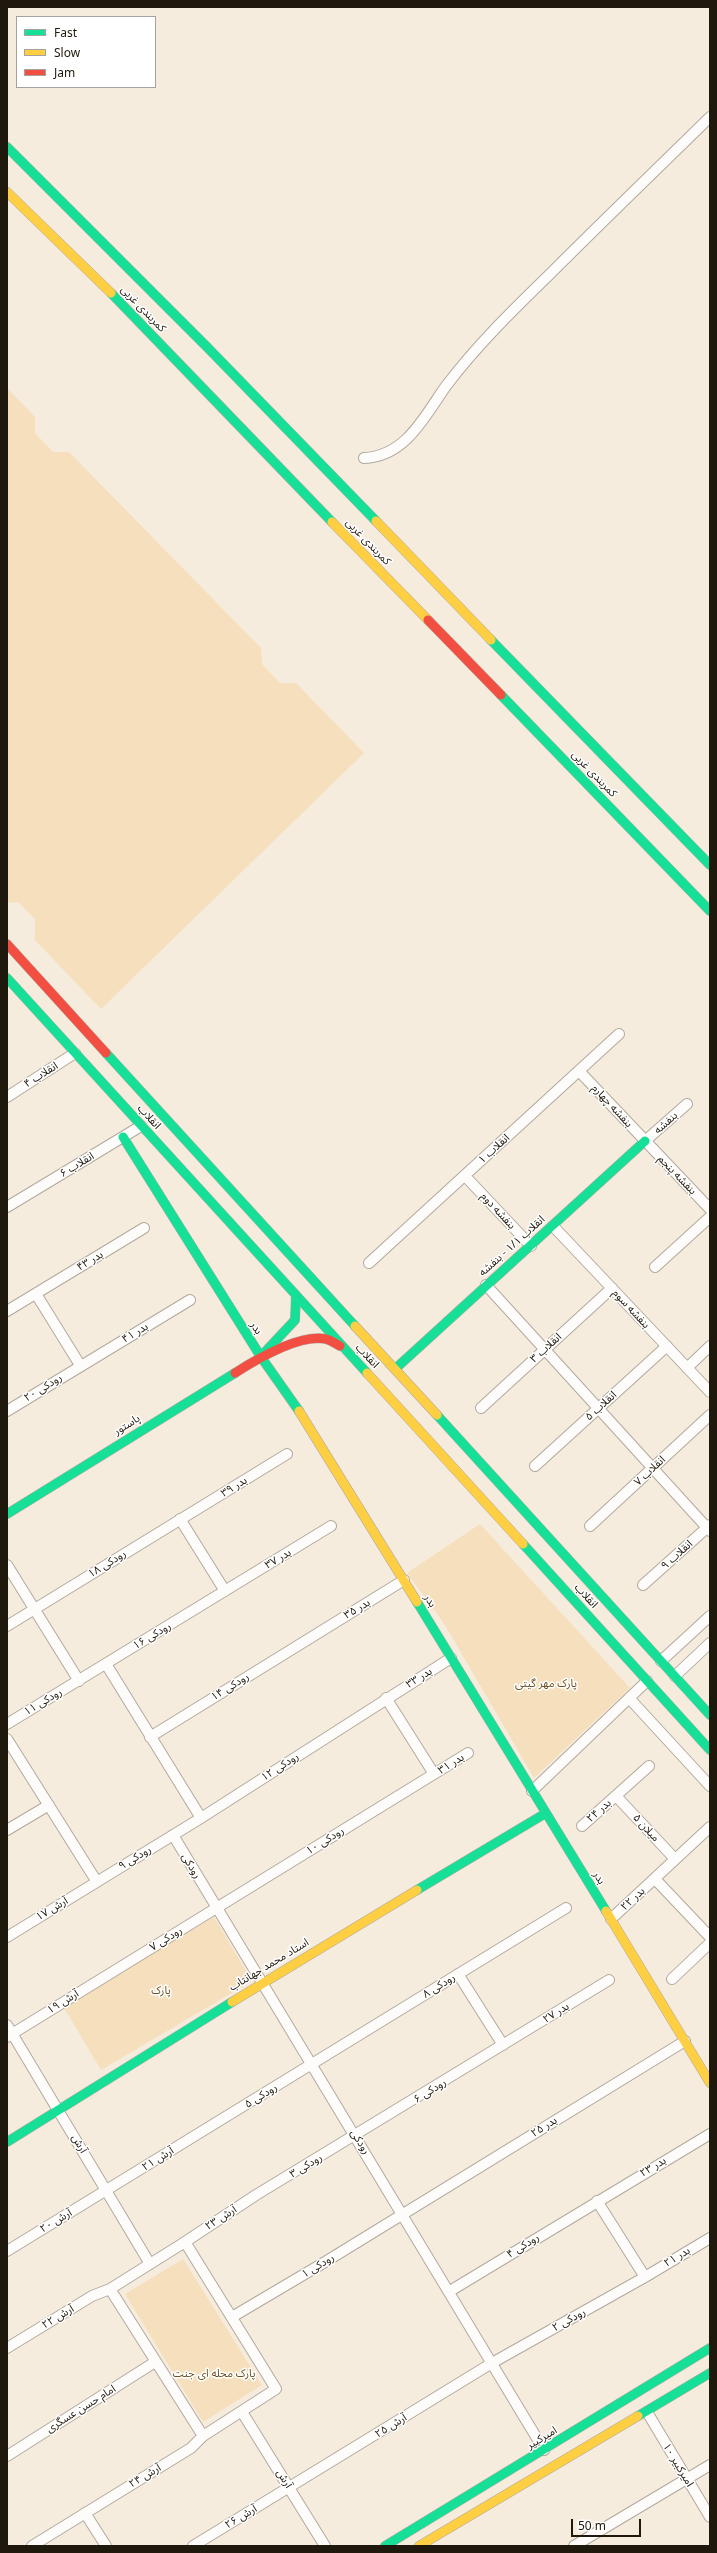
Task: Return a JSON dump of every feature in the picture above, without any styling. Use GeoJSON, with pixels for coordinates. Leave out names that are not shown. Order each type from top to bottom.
{"type":"FeatureCollection","features":[{"type":"Feature","properties":{"kind":"main road","name":"کمربندی غربی"},"geometry":{"type":"LineString","coordinates":[[7,147],[209,349],[710,865]]}},
{"type":"Feature","properties":{"kind":"main road","name":"کمربندی غربی"},"geometry":{"type":"LineString","coordinates":[[7,192],[69,250],[710,911]]}},
{"type":"Feature","properties":{"kind":"main road","name":"انقلاب"},"geometry":{"type":"LineString","coordinates":[[7,944],[710,1715]]}},
{"type":"Feature","properties":{"kind":"main road","name":"انقلاب"},"geometry":{"type":"LineString","coordinates":[[7,978],[11,990],[75,1053],[710,1750]]}},
{"type":"Feature","properties":{"kind":"main road","name":"بدر"},"geometry":{"type":"LineString","coordinates":[[124,1137],[260,1357],[316,1436],[710,2083]]}},
{"type":"Feature","properties":{"kind":"main road","name":"انقلاب ۱/۱ - بنفشه"},"geometry":{"type":"LineString","coordinates":[[395,1369],[645,1141]]}},
{"type":"Feature","properties":{"kind":"main road"},"geometry":{"type":"LineString","coordinates":[[260,1357],[295,1320],[296,1295]]}},
{"type":"Feature","properties":{"kind":"main road"},"geometry":{"type":"LineString","coordinates":[[260,1357],[308,1339],[326,1339],[344,1348]]}},
{"type":"Feature","properties":{"kind":"main road","name":"پاستور"},"geometry":{"type":"LineString","coordinates":[[7,1514],[260,1357]]}},
{"type":"Feature","properties":{"kind":"main road","name":"استاد محمد جهانتاب"},"geometry":{"type":"LineString","coordinates":[[7,2142],[262,1983],[546,1813]]}},
{"type":"Feature","properties":{"kind":"main road","name":"امیرکبیر"},"geometry":{"type":"LineString","coordinates":[[385,2546],[710,2348]]}},
{"type":"Feature","properties":{"kind":"main road"},"geometry":{"type":"LineString","coordinates":[[419,2546],[492,2501],[647,2412],[710,2373]]}},
{"type":"Feature","properties":{"kind":"main road"},"geometry":{"type":"LineString","coordinates":[[483,2486],[492,2501]]}},
{"type":"Feature","properties":{"kind":"street"},"geometry":{"type":"LineString","coordinates":[[364,458],[380,457],[393,451],[405,441],[448,385],[506,318],[710,117]]}},
{"type":"Feature","properties":{"kind":"street","name":"انقلاب ۱"},"geometry":{"type":"LineString","coordinates":[[369,1263],[620,1034]]}},
{"type":"Feature","properties":{"kind":"street","name":"انقلاب ۴"},"geometry":{"type":"LineString","coordinates":[[7,1097],[75,1053]]}},
{"type":"Feature","properties":{"kind":"street","name":"بنفشه چهارم"},"geometry":{"type":"LineString","coordinates":[[579,1071],[645,1141]]}},
{"type":"Feature","properties":{"kind":"street","name":"بنفشه"},"geometry":{"type":"LineString","coordinates":[[645,1141],[687,1104]]}},
{"type":"Feature","properties":{"kind":"street","name":"انقلاب ۶"},"geometry":{"type":"LineString","coordinates":[[9,1206],[141,1126]]}},
{"type":"Feature","properties":{"kind":"street","name":"بنفشه پنجم"},"geometry":{"type":"LineString","coordinates":[[645,1141],[710,1209]]}},
{"type":"Feature","properties":{"kind":"street","name":"بنفشه دوم"},"geometry":{"type":"LineString","coordinates":[[465,1176],[531,1246]]}},
{"type":"Feature","properties":{"kind":"street"},"geometry":{"type":"LineString","coordinates":[[655,1267],[710,1217]]}},
{"type":"Feature","properties":{"kind":"street","name":"بنفشه سوم"},"geometry":{"type":"LineString","coordinates":[[553,1226],[710,1392]]}},
{"type":"Feature","properties":{"kind":"street","name":"بدر ۴۳"},"geometry":{"type":"LineString","coordinates":[[7,1311],[144,1228]]}},
{"type":"Feature","properties":{"kind":"street"},"geometry":{"type":"LineString","coordinates":[[486,1285],[653,1469],[709,1528]]}},
{"type":"Feature","properties":{"kind":"street","name":"انقلاب ۳"},"geometry":{"type":"LineString","coordinates":[[481,1408],[612,1288]]}},
{"type":"Feature","properties":{"kind":"street"},"geometry":{"type":"LineString","coordinates":[[36,1294],[80,1365]]}},
{"type":"Feature","properties":{"kind":"street","name":"بدر ۴۱"},"geometry":{"type":"LineString","coordinates":[[80,1365],[190,1300]]}},
{"type":"Feature","properties":{"kind":"street","name":"انقلاب ۵"},"geometry":{"type":"LineString","coordinates":[[535,1466],[667,1346]]}},
{"type":"Feature","properties":{"kind":"street"},"geometry":{"type":"LineString","coordinates":[[687,1368],[710,1346]]}},
{"type":"Feature","properties":{"kind":"street","name":"رودکی ۲۰"},"geometry":{"type":"LineString","coordinates":[[7,1411],[80,1365]]}},
{"type":"Feature","properties":{"kind":"street","name":"انقلاب ۷"},"geometry":{"type":"LineString","coordinates":[[590,1526],[710,1415]]}},
{"type":"Feature","properties":{"kind":"street","name":"بدر ۳۹"},"geometry":{"type":"LineString","coordinates":[[180,1520],[287,1454]]}},
{"type":"Feature","properties":{"kind":"street"},"geometry":{"type":"LineString","coordinates":[[180,1520],[225,1591]]}},
{"type":"Feature","properties":{"kind":"street","name":"رودکی ۱۸"},"geometry":{"type":"LineString","coordinates":[[7,1626],[180,1520]]}},
{"type":"Feature","properties":{"kind":"street","name":"بدر ۳۷"},"geometry":{"type":"LineString","coordinates":[[225,1591],[331,1526]]}},
{"type":"Feature","properties":{"kind":"street","name":"انقلاب ۹"},"geometry":{"type":"LineString","coordinates":[[644,1585],[709,1528]]}},
{"type":"Feature","properties":{"kind":"street"},"geometry":{"type":"LineString","coordinates":[[7,1565],[79,1681]]}},
{"type":"Feature","properties":{"kind":"street","name":"بدر ۳۵"},"geometry":{"type":"LineString","coordinates":[[310,1638],[404,1580]]}},
{"type":"Feature","properties":{"kind":"street","name":"رودکی ۱۶"},"geometry":{"type":"LineString","coordinates":[[79,1681],[225,1591]]}},
{"type":"Feature","properties":{"kind":"street"},"geometry":{"type":"LineString","coordinates":[[661,1661],[710,1616]]}},
{"type":"Feature","properties":{"kind":"street","name":"رودکی ۱۴"},"geometry":{"type":"LineString","coordinates":[[150,1737],[310,1638]]}},
{"type":"Feature","properties":{"kind":"street"},"geometry":{"type":"LineString","coordinates":[[674,1676],[710,1643]]}},
{"type":"Feature","properties":{"kind":"street","name":"بدر ۳۳"},"geometry":{"type":"LineString","coordinates":[[386,1698],[451,1658]]}},
{"type":"Feature","properties":{"kind":"street"},"geometry":{"type":"LineString","coordinates":[[106,1664],[201,1818]]}},
{"type":"Feature","properties":{"kind":"street","name":"رودکی ۱۱"},"geometry":{"type":"LineString","coordinates":[[7,1724],[79,1681]]}},
{"type":"Feature","properties":{"kind":"street"},"geometry":{"type":"LineString","coordinates":[[532,1791],[647,1681]]}},
{"type":"Feature","properties":{"kind":"street"},"geometry":{"type":"LineString","coordinates":[[386,1698],[434,1774]]}},
{"type":"Feature","properties":{"kind":"street","name":"رودکی ۱۲"},"geometry":{"type":"LineString","coordinates":[[173,1835],[386,1698]]}},
{"type":"Feature","properties":{"kind":"street"},"geometry":{"type":"LineString","coordinates":[[629,1698],[710,1786]]}},
{"type":"Feature","properties":{"kind":"street"},"geometry":{"type":"LineString","coordinates":[[7,1739],[98,1882]]}},
{"type":"Feature","properties":{"kind":"street","name":"بدر ۳۱"},"geometry":{"type":"LineString","coordinates":[[434,1774],[468,1753]]}},
{"type":"Feature","properties":{"kind":"street","name":"بدر ۲۴"},"geometry":{"type":"LineString","coordinates":[[582,1826],[648,1766]]}},
{"type":"Feature","properties":{"kind":"street","name":"رودکی ۱۰"},"geometry":{"type":"LineString","coordinates":[[217,1908],[434,1774]]}},
{"type":"Feature","properties":{"kind":"street","name":"میلان ۵"},"geometry":{"type":"LineString","coordinates":[[616,1796],[676,1859]]}},
{"type":"Feature","properties":{"kind":"street"},"geometry":{"type":"LineString","coordinates":[[7,1830],[49,1805]]}},
{"type":"Feature","properties":{"kind":"street","name":"بدر ۲۲"},"geometry":{"type":"LineString","coordinates":[[611,1920],[710,1827]]}},
{"type":"Feature","properties":{"kind":"street","name":"رودکی"},"geometry":{"type":"LineString","coordinates":[[173,1835],[450,2291],[544,2450]]}},
{"type":"Feature","properties":{"kind":"street","name":"رودکی ۹"},"geometry":{"type":"LineString","coordinates":[[98,1882],[173,1835]]}},
{"type":"Feature","properties":{"kind":"street"},"geometry":{"type":"LineString","coordinates":[[655,1878],[710,1937]]}},
{"type":"Feature","properties":{"kind":"street","name":"آرش ۱۷"},"geometry":{"type":"LineString","coordinates":[[7,1937],[98,1882]]}},
{"type":"Feature","properties":{"kind":"street","name":"رودکی ۷"},"geometry":{"type":"LineString","coordinates":[[114,1970],[217,1908]]}},
{"type":"Feature","properties":{"kind":"street","name":"رودکی ۸"},"geometry":{"type":"LineString","coordinates":[[312,2064],[566,1908]]}},
{"type":"Feature","properties":{"kind":"street"},"geometry":{"type":"LineString","coordinates":[[672,1979],[710,1943]]}},
{"type":"Feature","properties":{"kind":"street","name":"آرش ۱۹"},"geometry":{"type":"LineString","coordinates":[[9,2032],[114,1970]]}},
{"type":"Feature","properties":{"kind":"street"},"geometry":{"type":"LineString","coordinates":[[458,1974],[504,2045]]}},
{"type":"Feature","properties":{"kind":"street","name":"بدر ۲۷"},"geometry":{"type":"LineString","coordinates":[[504,2045],[609,1980]]}},
{"type":"Feature","properties":{"kind":"street","name":"آرش"},"geometry":{"type":"LineString","coordinates":[[9,2032],[59,2110],[150,2264]]}},
{"type":"Feature","properties":{"kind":"street","name":"بدر ۲۵"},"geometry":{"type":"LineString","coordinates":[[403,2214],[685,2040]]}},
{"type":"Feature","properties":{"kind":"street","name":"رودکی ۶"},"geometry":{"type":"LineString","coordinates":[[356,2136],[504,2045]]}},
{"type":"Feature","properties":{"kind":"street","name":"رودکی ۵"},"geometry":{"type":"LineString","coordinates":[[210,2127],[312,2064]]}},
{"type":"Feature","properties":{"kind":"street","name":"آرش ۲۱"},"geometry":{"type":"LineString","coordinates":[[106,2191],[210,2127]]}},
{"type":"Feature","properties":{"kind":"street","name":"بدر ۲۳"},"geometry":{"type":"LineString","coordinates":[[597,2201],[710,2134]]}},
{"type":"Feature","properties":{"kind":"street","name":"رودکی ۳"},"geometry":{"type":"LineString","coordinates":[[256,2195],[356,2136]]}},
{"type":"Feature","properties":{"kind":"street","name":"آرش ۲۰"},"geometry":{"type":"LineString","coordinates":[[7,2251],[106,2191]]}},
{"type":"Feature","properties":{"kind":"street","name":"آرش ۲۳"},"geometry":{"type":"LineString","coordinates":[[150,2264],[256,2195]]}},
{"type":"Feature","properties":{"kind":"street"},"geometry":{"type":"LineString","coordinates":[[597,2201],[645,2277]]}},
{"type":"Feature","properties":{"kind":"street","name":"رودکی ۴"},"geometry":{"type":"LineString","coordinates":[[450,2291],[597,2201]]}},
{"type":"Feature","properties":{"kind":"street","name":"رودکی ۱"},"geometry":{"type":"LineString","coordinates":[[232,2317],[403,2214]]}},
{"type":"Feature","properties":{"kind":"street","name":"بدر ۲۱"},"geometry":{"type":"LineString","coordinates":[[645,2277],[710,2238]]}},
{"type":"Feature","properties":{"kind":"street"},"geometry":{"type":"LineString","coordinates":[[185,2242],[232,2317]]}},
{"type":"Feature","properties":{"kind":"street","name":"آرش ۲۲"},"geometry":{"type":"LineString","coordinates":[[7,2348],[92,2296],[110,2289],[150,2264]]}},
{"type":"Feature","properties":{"kind":"street","name":"رودکی ۲"},"geometry":{"type":"LineString","coordinates":[[492,2363],[645,2277]]}},
{"type":"Feature","properties":{"kind":"street"},"geometry":{"type":"LineString","coordinates":[[110,2289],[203,2436]]}},
{"type":"Feature","properties":{"kind":"street","name":"آرش ۲۴"},"geometry":{"type":"LineString","coordinates":[[32,2546],[191,2448],[203,2436],[276,2389],[232,2317]]}},
{"type":"Feature","properties":{"kind":"street","name":"امام حسن عسگری"},"geometry":{"type":"LineString","coordinates":[[7,2456],[155,2362]]}},
{"type":"Feature","properties":{"kind":"street","name":"آرش ۲۵"},"geometry":{"type":"LineString","coordinates":[[290,2488],[492,2363]]}},
{"type":"Feature","properties":{"kind":"street","name":"آرش"},"geometry":{"type":"LineString","coordinates":[[242,2412],[325,2546]]}},
{"type":"Feature","properties":{"kind":"street","name":"امیرکبیر ۱۰"},"geometry":{"type":"LineString","coordinates":[[647,2412],[710,2517]]}},
{"type":"Feature","properties":{"kind":"street"},"geometry":{"type":"LineString","coordinates":[[574,2546],[710,2465]]}},
{"type":"Feature","properties":{"kind":"street","name":"آرش ۲۶"},"geometry":{"type":"LineString","coordinates":[[193,2546],[290,2488]]}},
{"type":"Feature","properties":{"kind":"street"},"geometry":{"type":"LineString","coordinates":[[85,2513],[106,2546]]}},
{"type":"Feature","properties":{"kind":"green space"},"geometry":{"type":"Polygon","coordinates":[[[7,388],[35,417],[35,433],[53,452],[69,452],[261,648],[262,664],[280,683],[296,683],[364,753],[101,1009],[35,940],[35,919],[18,902],[7,903],[7,388]]]}},
{"type":"Feature","properties":{"kind":"green space","name":"پارک مهر گیتی"},"geometry":{"type":"Polygon","coordinates":[[[480,1524],[630,1688],[534,1778],[445,1625],[407,1573],[480,1524]]]}},
{"type":"Feature","properties":{"kind":"green space","name":"پارک"},"geometry":{"type":"Polygon","coordinates":[[[214,1917],[252,1981],[101,2070],[63,2006],[214,1917]]]}},
{"type":"Feature","properties":{"kind":"green space","name":"پارک محله ای جنت"},"geometry":{"type":"Polygon","coordinates":[[[183,2259],[262,2385],[203,2422],[125,2294],[183,2259]]]}},
{"type":"Feature","properties":{"kind":"traffic: fast"},"geometry":{"type":"LineString","coordinates":[[7,147],[209,349],[376,521]]}},
{"type":"Feature","properties":{"kind":"traffic: fast"},"geometry":{"type":"LineString","coordinates":[[111,293],[332,522]]}},
{"type":"Feature","properties":{"kind":"traffic: fast"},"geometry":{"type":"LineString","coordinates":[[491,640],[710,865]]}},
{"type":"Feature","properties":{"kind":"traffic: fast"},"geometry":{"type":"LineString","coordinates":[[501,695],[710,911]]}},
{"type":"Feature","properties":{"kind":"traffic: fast"},"geometry":{"type":"LineString","coordinates":[[7,978],[367,1373]]}},
{"type":"Feature","properties":{"kind":"traffic: fast"},"geometry":{"type":"LineString","coordinates":[[106,1053],[355,1326]]}},
{"type":"Feature","properties":{"kind":"traffic: fast"},"geometry":{"type":"LineString","coordinates":[[123,1137],[261,1357],[299,1411]]}},
{"type":"Feature","properties":{"kind":"traffic: fast"},"geometry":{"type":"LineString","coordinates":[[395,1369],[645,1141]]}},
{"type":"Feature","properties":{"kind":"traffic: fast"},"geometry":{"type":"LineString","coordinates":[[265,1352],[295,1320],[296,1295]]}},
{"type":"Feature","properties":{"kind":"traffic: fast"},"geometry":{"type":"LineString","coordinates":[[7,1514],[235,1373]]}},
{"type":"Feature","properties":{"kind":"traffic: fast"},"geometry":{"type":"LineString","coordinates":[[437,1415],[710,1715]]}},
{"type":"Feature","properties":{"kind":"traffic: fast"},"geometry":{"type":"LineString","coordinates":[[523,1544],[710,1750]]}},
{"type":"Feature","properties":{"kind":"traffic: fast"},"geometry":{"type":"LineString","coordinates":[[417,1602],[606,1911]]}},
{"type":"Feature","properties":{"kind":"traffic: fast"},"geometry":{"type":"LineString","coordinates":[[417,1890],[546,1813]]}},
{"type":"Feature","properties":{"kind":"traffic: fast"},"geometry":{"type":"LineString","coordinates":[[7,2142],[232,2002]]}},
{"type":"Feature","properties":{"kind":"traffic: fast"},"geometry":{"type":"LineString","coordinates":[[385,2546],[710,2348]]}},
{"type":"Feature","properties":{"kind":"traffic: fast"},"geometry":{"type":"LineString","coordinates":[[638,2416],[710,2373]]}},
{"type":"Feature","properties":{"kind":"traffic: slow"},"geometry":{"type":"LineString","coordinates":[[7,192],[111,293]]}},
{"type":"Feature","properties":{"kind":"traffic: slow"},"geometry":{"type":"LineString","coordinates":[[376,521],[491,640]]}},
{"type":"Feature","properties":{"kind":"traffic: slow"},"geometry":{"type":"LineString","coordinates":[[332,522],[428,620]]}},
{"type":"Feature","properties":{"kind":"traffic: slow"},"geometry":{"type":"LineString","coordinates":[[355,1326],[437,1415]]}},
{"type":"Feature","properties":{"kind":"traffic: slow"},"geometry":{"type":"LineString","coordinates":[[367,1373],[523,1544]]}},
{"type":"Feature","properties":{"kind":"traffic: slow"},"geometry":{"type":"LineString","coordinates":[[299,1411],[417,1602]]}},
{"type":"Feature","properties":{"kind":"traffic: slow"},"geometry":{"type":"LineString","coordinates":[[232,2002],[417,1890]]}},
{"type":"Feature","properties":{"kind":"traffic: slow"},"geometry":{"type":"LineString","coordinates":[[606,1911],[710,2083]]}},
{"type":"Feature","properties":{"kind":"traffic: slow"},"geometry":{"type":"LineString","coordinates":[[419,2546],[638,2416]]}},
{"type":"Feature","properties":{"kind":"traffic: jam"},"geometry":{"type":"LineString","coordinates":[[428,620],[501,695]]}},
{"type":"Feature","properties":{"kind":"traffic: jam"},"geometry":{"type":"LineString","coordinates":[[7,944],[106,1053]]}},
{"type":"Feature","properties":{"kind":"traffic: jam"},"geometry":{"type":"LineString","coordinates":[[235,1373],[266,1355],[303,1340],[315,1338],[326,1339],[340,1346]]}}]}
